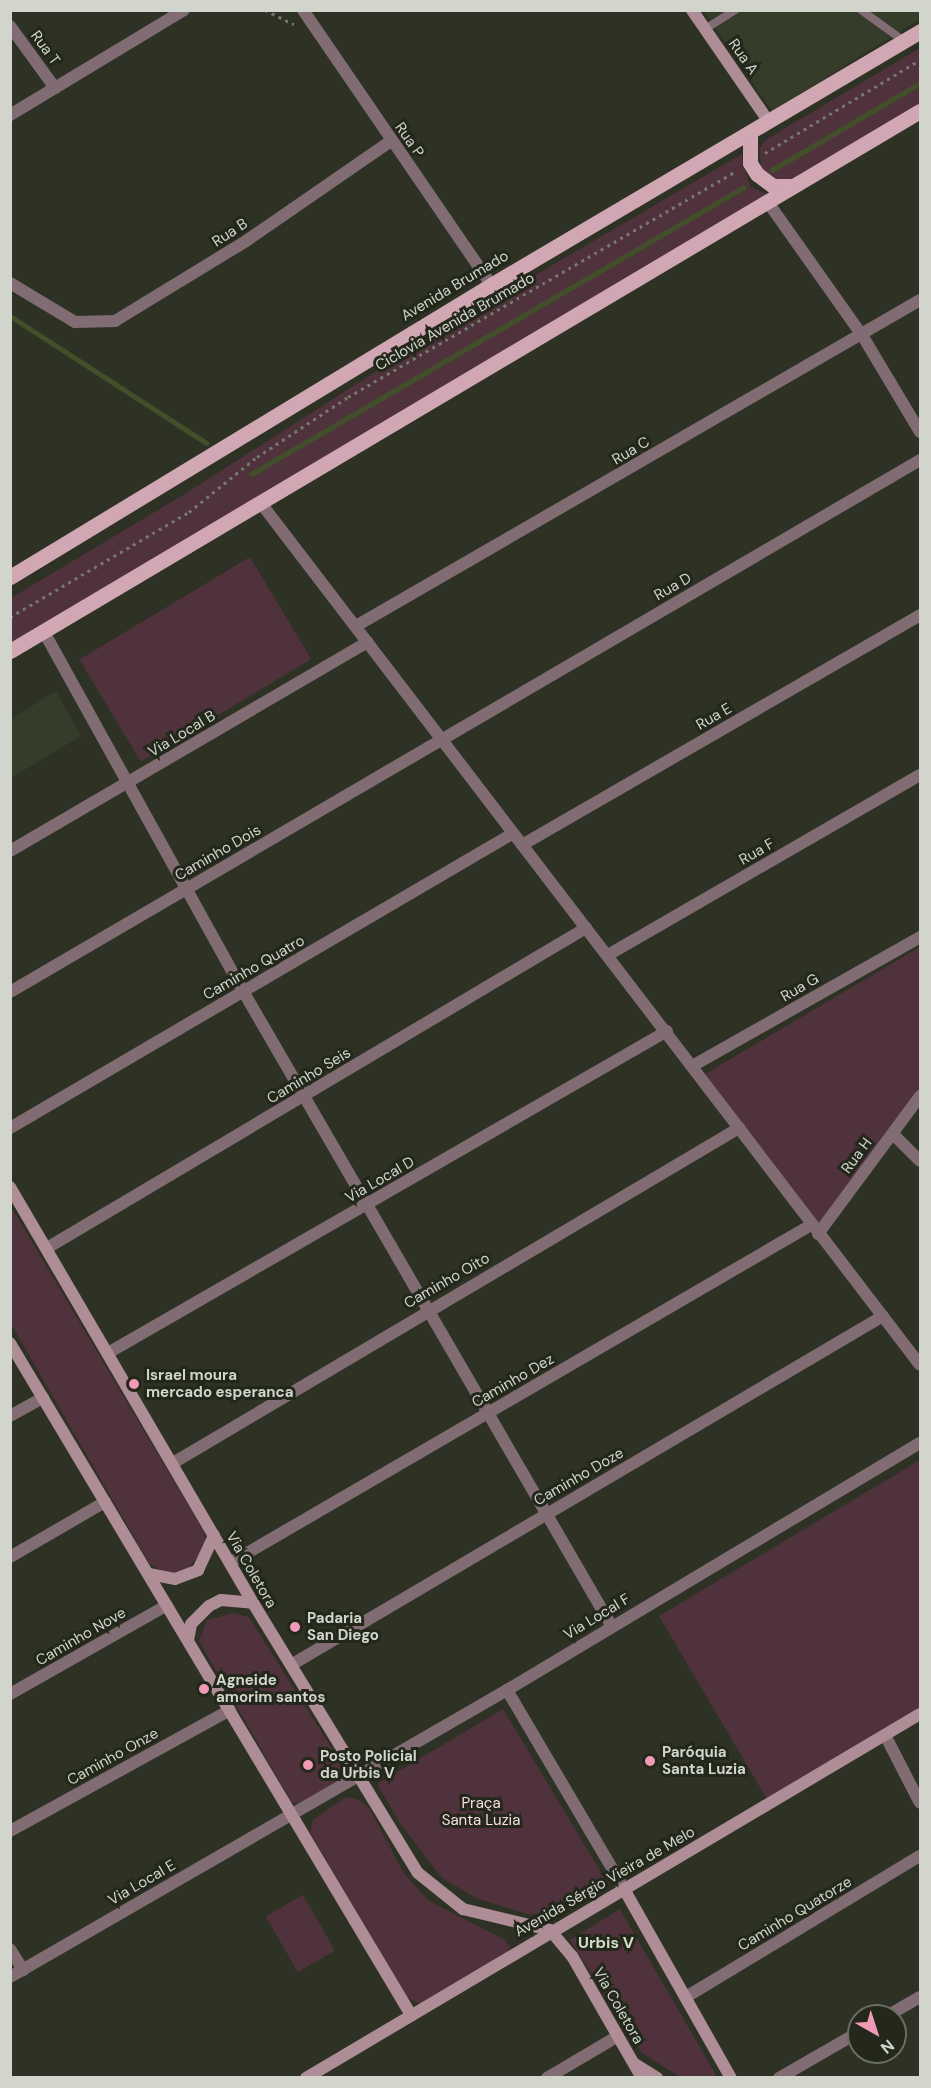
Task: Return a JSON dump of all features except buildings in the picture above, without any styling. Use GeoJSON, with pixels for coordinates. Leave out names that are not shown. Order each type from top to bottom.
{"type":"FeatureCollection","features":[{"type":"Feature","properties":{"kind":"main road","name":"Avenida Brumado"},"geometry":{"type":"LineString","coordinates":[[10,577],[491,285],[921,31]]}},
{"type":"Feature","properties":{"kind":"main road"},"geometry":{"type":"LineString","coordinates":[[10,651],[921,111]]}},
{"type":"Feature","properties":{"kind":"main road"},"geometry":{"type":"LineString","coordinates":[[750,133],[750,163],[768,184],[792,186]]}},
{"type":"Feature","properties":{"kind":"street"},"geometry":{"type":"LineString","coordinates":[[10,115],[184,10]]}},
{"type":"Feature","properties":{"kind":"street","name":"Rua P"},"geometry":{"type":"LineString","coordinates":[[303,10],[491,285]]}},
{"type":"Feature","properties":{"kind":"street","name":"Rua A"},"geometry":{"type":"LineString","coordinates":[[692,10],[769,122]]}},
{"type":"Feature","properties":{"kind":"street","name":"Rua T"},"geometry":{"type":"LineString","coordinates":[[10,26],[55,88]]}},
{"type":"Feature","properties":{"kind":"street","name":"Rua B"},"geometry":{"type":"LineString","coordinates":[[10,283],[75,322],[114,321],[134,313],[392,141]]}},
{"type":"Feature","properties":{"kind":"street"},"geometry":{"type":"LineString","coordinates":[[767,201],[862,335],[921,432]]}},
{"type":"Feature","properties":{"kind":"street","name":"Rua C"},"geometry":{"type":"LineString","coordinates":[[356,626],[921,300]]}},
{"type":"Feature","properties":{"kind":"street","name":"Rua D"},"geometry":{"type":"LineString","coordinates":[[440,740],[921,460]]}},
{"type":"Feature","properties":{"kind":"street"},"geometry":{"type":"LineString","coordinates":[[260,502],[512,834],[694,1065],[814,1230],[921,1365]]}},
{"type":"Feature","properties":{"kind":"street","name":"Rua E"},"geometry":{"type":"LineString","coordinates":[[522,845],[921,615]]}},
{"type":"Feature","properties":{"kind":"street"},"geometry":{"type":"LineString","coordinates":[[44,632],[188,888],[243,991],[369,1204],[611,1625]]}},
{"type":"Feature","properties":{"kind":"street","name":"Via Local B"},"geometry":{"type":"LineString","coordinates":[[10,851],[367,642]]}},
{"type":"Feature","properties":{"kind":"street","name":"Caminho Dois"},"geometry":{"type":"LineString","coordinates":[[10,992],[440,740]]}},
{"type":"Feature","properties":{"kind":"street","name":"Rua F"},"geometry":{"type":"LineString","coordinates":[[608,955],[921,775]]}},
{"type":"Feature","properties":{"kind":"street","name":"Caminho Quatro"},"geometry":{"type":"LineString","coordinates":[[10,1128],[512,834]]}},
{"type":"Feature","properties":{"kind":"street","name":"Caminho Seis"},"geometry":{"type":"LineString","coordinates":[[47,1248],[586,928]]}},
{"type":"Feature","properties":{"kind":"street","name":"Rua G"},"geometry":{"type":"LineString","coordinates":[[694,1065],[921,937]]}},
{"type":"Feature","properties":{"kind":"street","name":"Via Local D"},"geometry":{"type":"LineString","coordinates":[[108,1353],[667,1031]]}},
{"type":"Feature","properties":{"kind":"street","name":"Rua H"},"geometry":{"type":"LineString","coordinates":[[814,1230],[893,1134],[921,1096]]}},
{"type":"Feature","properties":{"kind":"street","name":"Caminho Oito"},"geometry":{"type":"LineString","coordinates":[[173,1463],[739,1128]]}},
{"type":"Feature","properties":{"kind":"street"},"geometry":{"type":"LineString","coordinates":[[893,1134],[921,1161]]}},
{"type":"Feature","properties":{"kind":"street","name":"Via Coletora"},"geometry":{"type":"LineString","coordinates":[[10,1187],[253,1603],[418,1873],[440,1893],[463,1909],[550,1930],[572,1956],[642,2078]]}},
{"type":"Feature","properties":{"kind":"street","name":"Caminho Dez"},"geometry":{"type":"LineString","coordinates":[[230,1563],[489,1412],[814,1230]]}},
{"type":"Feature","properties":{"kind":"street","name":"Caminho Doze"},"geometry":{"type":"LineString","coordinates":[[291,1665],[883,1316]]}},
{"type":"Feature","properties":{"kind":"street"},"geometry":{"type":"LineString","coordinates":[[10,1343],[230,1710],[289,1815],[411,2015]]}},
{"type":"Feature","properties":{"kind":"street"},"geometry":{"type":"LineString","coordinates":[[10,1416],[43,1398]]}},
{"type":"Feature","properties":{"kind":"street","name":"Via Local F"},"geometry":{"type":"LineString","coordinates":[[289,1815],[507,1690],[611,1625],[921,1443]]}},
{"type":"Feature","properties":{"kind":"street"},"geometry":{"type":"LineString","coordinates":[[10,1557],[105,1502]]}},
{"type":"Feature","properties":{"kind":"street"},"geometry":{"type":"LineString","coordinates":[[149,1574],[175,1579],[198,1570],[214,1536]]}},
{"type":"Feature","properties":{"kind":"street"},"geometry":{"type":"LineString","coordinates":[[188,1640],[190,1624],[209,1606],[221,1600],[253,1603]]}},
{"type":"Feature","properties":{"kind":"street","name":"Caminho Nove"},"geometry":{"type":"LineString","coordinates":[[10,1694],[167,1605]]}},
{"type":"Feature","properties":{"kind":"street"},"geometry":{"type":"LineString","coordinates":[[507,1690],[624,1889],[730,2078]]}},
{"type":"Feature","properties":{"kind":"street","name":"Caminho Onze"},"geometry":{"type":"LineString","coordinates":[[10,1831],[230,1710]]}},
{"type":"Feature","properties":{"kind":"street","name":"Avenida Sérgio Vieira de Melo"},"geometry":{"type":"LineString","coordinates":[[306,2078],[550,1930],[624,1889],[921,1714]]}},
{"type":"Feature","properties":{"kind":"street"},"geometry":{"type":"LineString","coordinates":[[885,1735],[921,1803]]}},
{"type":"Feature","properties":{"kind":"street","name":"Via Local E"},"geometry":{"type":"LineString","coordinates":[[10,1977],[289,1815]]}},
{"type":"Feature","properties":{"kind":"street","name":"Caminho Quatorze"},"geometry":{"type":"LineString","coordinates":[[686,1997],[921,1856]]}},
{"type":"Feature","properties":{"kind":"street"},"geometry":{"type":"LineString","coordinates":[[10,1949],[22,1970]]}},
{"type":"Feature","properties":{"kind":"street"},"geometry":{"type":"LineString","coordinates":[[907,2005],[921,1997]]}},
{"type":"Feature","properties":{"kind":"street"},"geometry":{"type":"LineString","coordinates":[[547,2078],[618,2036]]}},
{"type":"Feature","properties":{"kind":"street"},"geometry":{"type":"LineString","coordinates":[[779,2078],[847,2039]]}},
{"type":"Feature","properties":{"kind":"street"},"geometry":{"type":"LineString","coordinates":[[634,2064],[657,2078]]}},
{"type":"Feature","properties":{"kind":"lane"},"geometry":{"type":"LineString","coordinates":[[705,29],[735,10]]}},
{"type":"Feature","properties":{"kind":"lane"},"geometry":{"type":"LineString","coordinates":[[861,10],[904,41]]}},
{"type":"Feature","properties":{"kind":"path","name":"Ciclovia Avenida Brumado"},"geometry":{"type":"LineString","coordinates":[[10,617],[189,512],[257,457],[348,397],[750,163],[921,60]]}},
{"type":"Feature","properties":{"kind":"shaded area"},"geometry":{"type":"Polygon","coordinates":[[[920,10],[920,19],[772,111],[704,11],[920,10]]]}},
{"type":"Feature","properties":{"kind":"shaded area"},"geometry":{"type":"Polygon","coordinates":[[[56,691],[81,736],[11,778],[11,719],[56,691]]]}},
{"type":"Feature","properties":{"kind":"green space"},"geometry":{"type":"Polygon","coordinates":[[[920,48],[920,105],[796,181],[771,179],[762,170],[759,149],[765,140],[920,48]]]}},
{"type":"Feature","properties":{"kind":"green space"},"geometry":{"type":"Polygon","coordinates":[[[742,154],[742,164],[751,187],[770,195],[11,646],[11,598],[188,492],[428,338],[742,154]]]}},
{"type":"Feature","properties":{"kind":"green space"},"geometry":{"type":"Polygon","coordinates":[[[250,557],[311,659],[141,761],[79,659],[250,557]]]}},
{"type":"Feature","properties":{"kind":"green space"},"geometry":{"type":"Polygon","coordinates":[[[920,947],[920,1088],[818,1226],[705,1074],[920,947]]]}},
{"type":"Feature","properties":{"kind":"green space"},"geometry":{"type":"Polygon","coordinates":[[[10,1205],[204,1532],[206,1547],[187,1569],[177,1574],[162,1571],[149,1563],[11,1324],[10,1205]]]}},
{"type":"Feature","properties":{"kind":"green space"},"geometry":{"type":"Polygon","coordinates":[[[920,1460],[920,1710],[767,1799],[659,1616],[920,1460]]]}},
{"type":"Feature","properties":{"kind":"green space"},"geometry":{"type":"Polygon","coordinates":[[[234,1613],[249,1617],[339,1760],[342,1772],[339,1781],[302,1804],[292,1803],[199,1641],[207,1620],[234,1613]]]}},
{"type":"Feature","properties":{"kind":"green space","name":"Praça Santa Luzia"},"geometry":{"type":"Polygon","coordinates":[[[503,1709],[605,1879],[567,1901],[569,1908],[552,1913],[528,1914],[478,1899],[442,1878],[402,1826],[377,1784],[503,1709]]]}},
{"type":"Feature","properties":{"kind":"green space"},"geometry":{"type":"Polygon","coordinates":[[[346,1797],[357,1799],[369,1808],[405,1875],[429,1901],[505,1940],[510,1948],[504,1955],[421,2004],[407,1998],[310,1832],[313,1820],[346,1797]]]}},
{"type":"Feature","properties":{"kind":"green space"},"geometry":{"type":"Polygon","coordinates":[[[303,1895],[335,1950],[298,1972],[266,1916],[303,1895]]]}},
{"type":"Feature","properties":{"kind":"green space"},"geometry":{"type":"Polygon","coordinates":[[[620,1909],[717,2077],[680,2077],[642,2053],[570,1940],[620,1909]]]}},
{"type":"Feature","properties":{"kind":"waterway"},"geometry":{"type":"LineString","coordinates":[[772,170],[920,83]]}},
{"type":"Feature","properties":{"kind":"waterway"},"geometry":{"type":"LineString","coordinates":[[251,474],[744,187]]}},
{"type":"Feature","properties":{"kind":"waterway"},"geometry":{"type":"LineString","coordinates":[[10,316],[206,443]]}},
{"type":"Feature","properties":{"kind":"place","name":"Israel moura mercado esperanca"},"geometry":{"type":"Point","coordinates":[134,1384]}},
{"type":"Feature","properties":{"kind":"place","name":"Padaria San Diego"},"geometry":{"type":"Point","coordinates":[295,1627]}},
{"type":"Feature","properties":{"kind":"place","name":"Agneide amorim santos"},"geometry":{"type":"Point","coordinates":[204,1689]}},
{"type":"Feature","properties":{"kind":"place","name":"Paróquia Santa Luzia"},"geometry":{"type":"Point","coordinates":[650,1761]}},
{"type":"Feature","properties":{"kind":"place","name":"Posto Policial da Urbis V"},"geometry":{"type":"Point","coordinates":[308,1765]}},
{"type":"Feature","properties":{"kind":"district","name":"Urbis V"},"geometry":{"type":"Point","coordinates":[606,1943]}}]}
